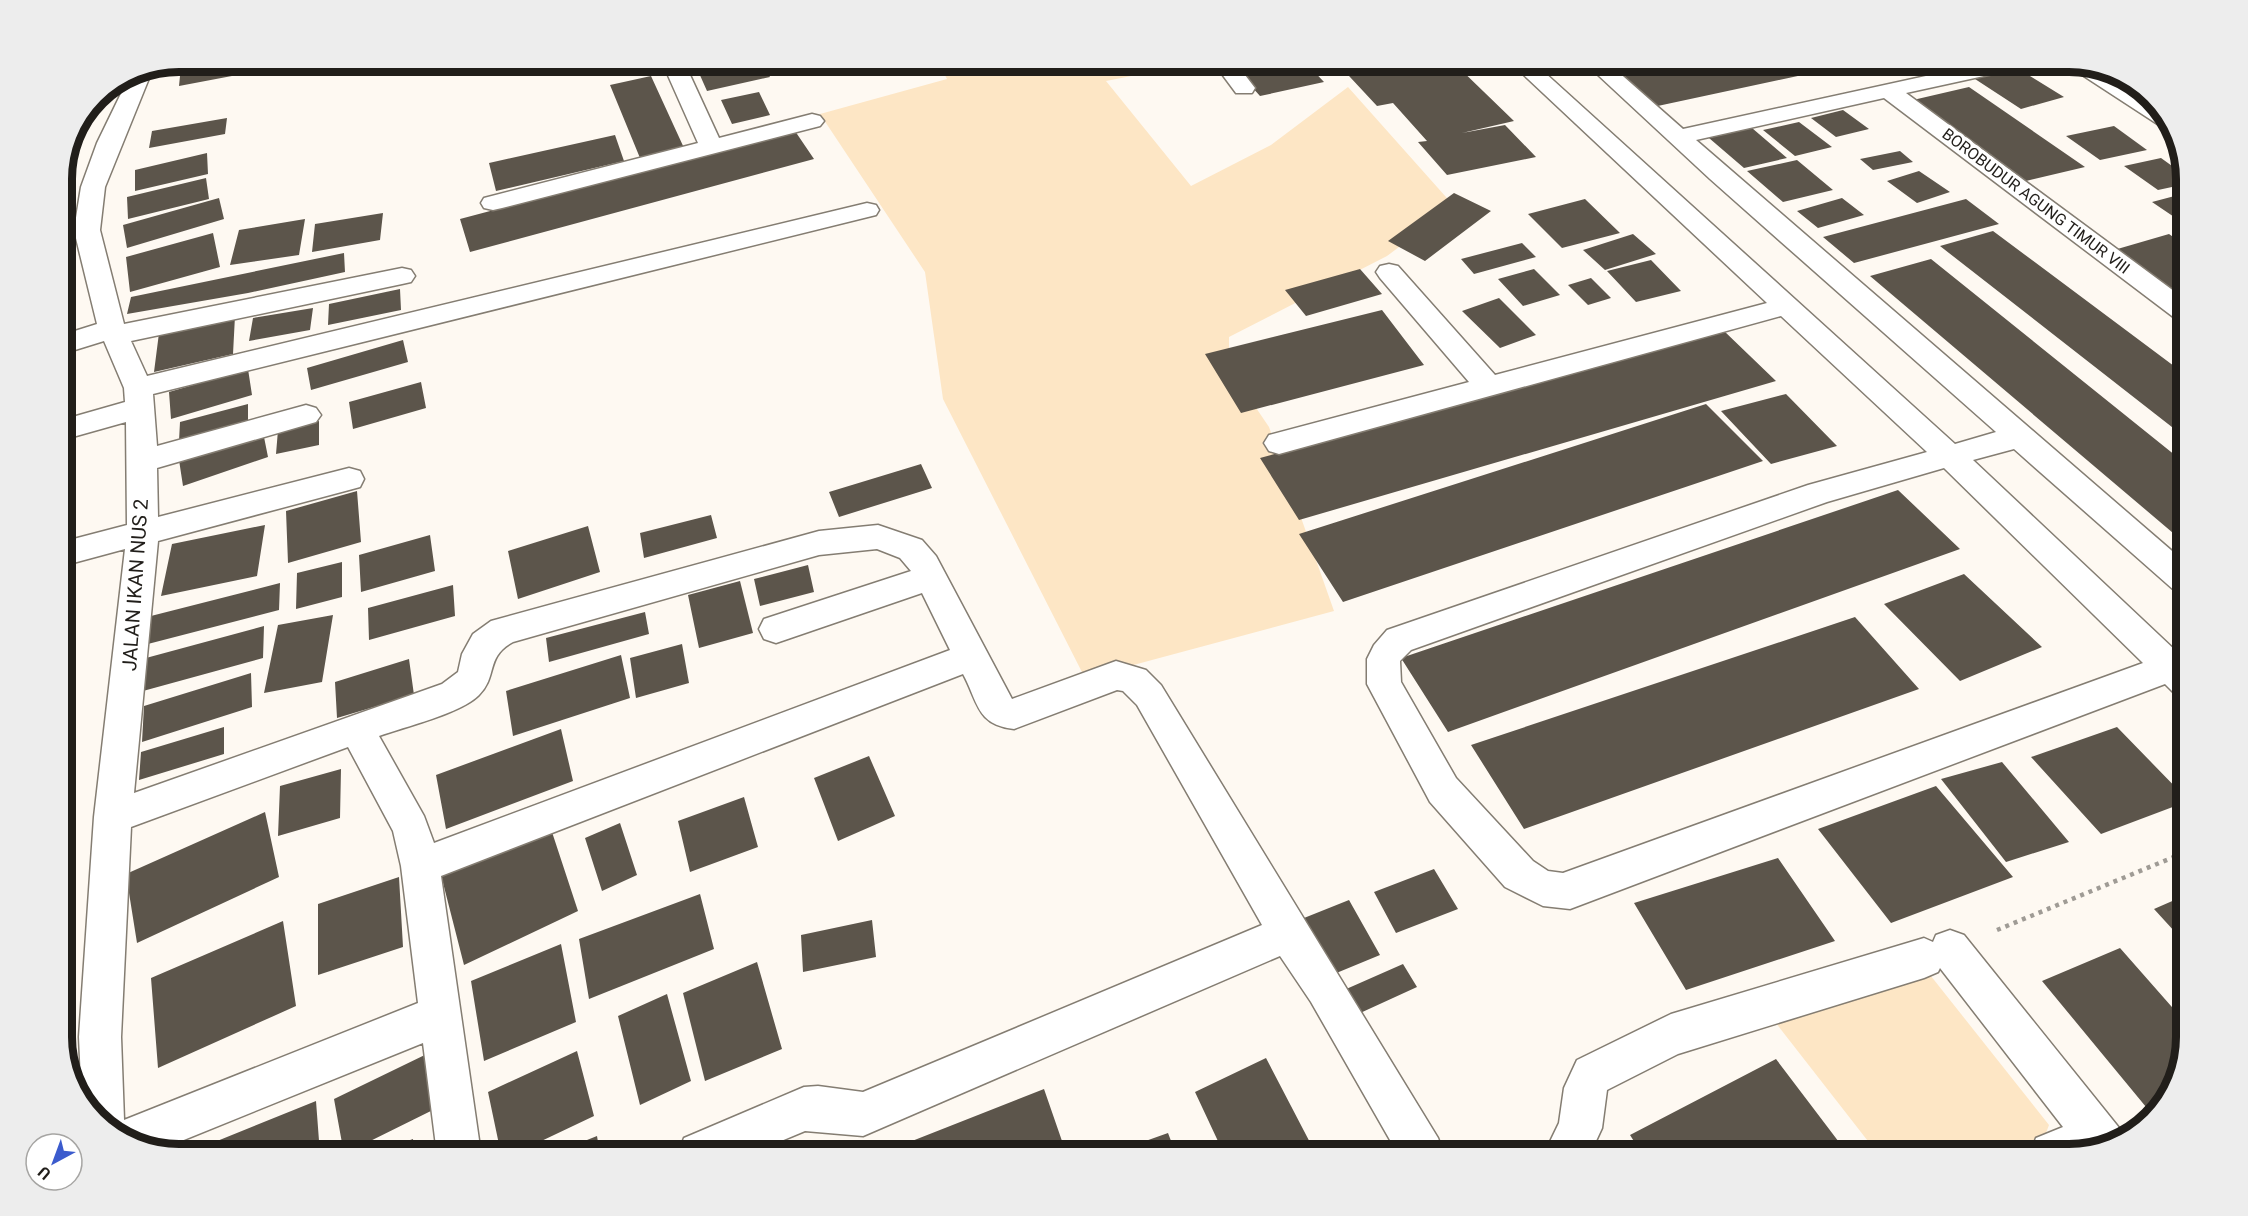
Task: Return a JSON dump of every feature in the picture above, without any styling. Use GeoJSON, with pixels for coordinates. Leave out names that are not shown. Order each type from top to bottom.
{"type":"FeatureCollection","features":[{"type":"Feature","properties":{"kind":"street"},"geometry":{"type":"LineString","coordinates":[[677,72],[711,147]]}},
{"type":"Feature","properties":{"kind":"street"},"geometry":{"type":"LineString","coordinates":[[1232,72],[1244,88]]}},
{"type":"Feature","properties":{"kind":"street"},"geometry":{"type":"LineString","coordinates":[[1535,72],[1690,181],[2021,436],[2176,573]]}},
{"type":"Feature","properties":{"kind":"street"},"geometry":{"type":"LineString","coordinates":[[1606,72],[1679,137],[1690,181],[1787,306],[2176,666]]}},
{"type":"Feature","properties":{"kind":"street"},"geometry":{"type":"LineString","coordinates":[[1679,137],[1968,72]]}},
{"type":"Feature","properties":{"kind":"street"},"geometry":{"type":"LineString","coordinates":[[2102,77],[2147,107]]}},
{"type":"Feature","properties":{"kind":"street","name":"JALAN IKAN NUS 2"},"geometry":{"type":"LineString","coordinates":[[102,1110],[100,1037],[113,817],[143,533],[142,461],[139,398],[75,233],[109,143],[138,80]]}},
{"type":"Feature","properties":{"kind":"street","name":"BOROBUDUR AGUNG TIMUR VIII"},"geometry":{"type":"LineString","coordinates":[[1886,89],[2176,306]]}},
{"type":"Feature","properties":{"kind":"street"},"geometry":{"type":"LineString","coordinates":[[493,203],[812,122]]}},
{"type":"Feature","properties":{"kind":"street"},"geometry":{"type":"LineString","coordinates":[[72,426],[139,398],[867,210]]}},
{"type":"Feature","properties":{"kind":"street"},"geometry":{"type":"LineString","coordinates":[[1389,272],[1488,385]]}},
{"type":"Feature","properties":{"kind":"street"},"geometry":{"type":"LineString","coordinates":[[72,342],[113,332],[402,276]]}},
{"type":"Feature","properties":{"kind":"street"},"geometry":{"type":"LineString","coordinates":[[1279,443],[1787,306]]}},
{"type":"Feature","properties":{"kind":"street"},"geometry":{"type":"LineString","coordinates":[[142,461],[306,415]]}},
{"type":"Feature","properties":{"kind":"street"},"geometry":{"type":"LineString","coordinates":[[2021,436],[1819,493],[1399,640],[1383,657],[1380,669],[1383,684],[1443,790],[1519,874],[1531,884],[1560,892],[1581,887],[2176,673]]}},
{"type":"Feature","properties":{"kind":"street"},"geometry":{"type":"LineString","coordinates":[[72,551],[349,479]]}},
{"type":"Feature","properties":{"kind":"street"},"geometry":{"type":"LineString","coordinates":[[113,817],[454,695],[467,687],[474,677],[483,646],[502,631],[819,543],[867,537],[895,541],[911,549],[919,557],[995,706],[1004,713],[1014,714],[1116,675],[1134,680],[1149,695],[1288,933],[1325,988],[1416,1144]]}},
{"type":"Feature","properties":{"kind":"street"},"geometry":{"type":"LineString","coordinates":[[776,629],[930,578]]}},
{"type":"Feature","properties":{"kind":"street"},"geometry":{"type":"LineString","coordinates":[[420,866],[971,656]]}},
{"type":"Feature","properties":{"kind":"street"},"geometry":{"type":"LineString","coordinates":[[356,729],[411,828],[420,866],[458,1144]]}},
{"type":"Feature","properties":{"kind":"street"},"geometry":{"type":"LineString","coordinates":[[724,1144],[804,1108],[818,1107],[862,1114],[1288,933]]}},
{"type":"Feature","properties":{"kind":"street"},"geometry":{"type":"LineString","coordinates":[[1572,1144],[1580,1128],[1585,1088],[1592,1075],[1671,1035],[1937,954],[2099,1139]]}},
{"type":"Feature","properties":{"kind":"street"},"geometry":{"type":"LineString","coordinates":[[138,1136],[440,1015]]}},
{"type":"Feature","properties":{"kind":"path"},"geometry":{"type":"LineString","coordinates":[[1937,954],[2176,856]]}},
{"type":"Feature","properties":{"kind":"shaded area"},"geometry":{"type":"Polygon","coordinates":[[[943,72],[1151,72],[1106,81],[1191,186],[1271,145],[1348,87],[1454,206],[1387,256],[1229,337],[1229,368],[1269,427],[1334,611],[1085,678],[943,399],[925,272],[820,114],[947,79],[943,72]]]}},
{"type":"Feature","properties":{"kind":"shaded area"},"geometry":{"type":"Polygon","coordinates":[[[1923,966],[2049,1125],[2043,1141],[2036,1144],[1870,1144],[1772,1018],[1923,966]]]}},
{"type":"Feature","properties":{"kind":"building"},"geometry":{"type":"Polygon","coordinates":[[[180,72],[253,72],[179,86],[180,72]]]}},
{"type":"Feature","properties":{"kind":"building"},"geometry":{"type":"Polygon","coordinates":[[[699,72],[767,72],[770,77],[707,91],[699,72]]]}},
{"type":"Feature","properties":{"kind":"building"},"geometry":{"type":"Polygon","coordinates":[[[1266,72],[1315,72],[1324,82],[1260,96],[1243,77],[1266,72]]]}},
{"type":"Feature","properties":{"kind":"building"},"geometry":{"type":"Polygon","coordinates":[[[1345,72],[1463,72],[1514,121],[1462,133],[1505,125],[1536,157],[1447,175],[1418,142],[1427,141],[1393,103],[1377,106],[1345,72]]]}},
{"type":"Feature","properties":{"kind":"building"},"geometry":{"type":"Polygon","coordinates":[[[1614,72],[1816,72],[1653,107],[1614,72]]]}},
{"type":"Feature","properties":{"kind":"building"},"geometry":{"type":"Polygon","coordinates":[[[2002,72],[2023,72],[2064,97],[2021,109],[1975,79],[2002,72]]]}},
{"type":"Feature","properties":{"kind":"building"},"geometry":{"type":"Polygon","coordinates":[[[651,76],[684,148],[640,158],[610,85],[651,76]]]}},
{"type":"Feature","properties":{"kind":"building"},"geometry":{"type":"Polygon","coordinates":[[[1969,87],[2085,167],[2026,181],[1913,100],[1969,87]]]}},
{"type":"Feature","properties":{"kind":"building"},"geometry":{"type":"Polygon","coordinates":[[[759,92],[770,115],[732,124],[721,100],[759,92]]]}},
{"type":"Feature","properties":{"kind":"building"},"geometry":{"type":"Polygon","coordinates":[[[1843,110],[1869,129],[1836,137],[1811,118],[1843,110]]]}},
{"type":"Feature","properties":{"kind":"building"},"geometry":{"type":"Polygon","coordinates":[[[227,118],[225,134],[149,148],[152,131],[227,118]]]}},
{"type":"Feature","properties":{"kind":"building"},"geometry":{"type":"Polygon","coordinates":[[[1799,122],[1832,147],[1795,156],[1763,130],[1799,122]]]}},
{"type":"Feature","properties":{"kind":"building"},"geometry":{"type":"Polygon","coordinates":[[[2114,126],[2147,150],[2100,160],[2066,136],[2114,126]]]}},
{"type":"Feature","properties":{"kind":"building"},"geometry":{"type":"Polygon","coordinates":[[[1752,128],[1787,158],[1744,168],[1709,138],[1752,128]]]}},
{"type":"Feature","properties":{"kind":"building"},"geometry":{"type":"Polygon","coordinates":[[[795,131],[814,159],[470,252],[460,219],[795,131]]]}},
{"type":"Feature","properties":{"kind":"building"},"geometry":{"type":"Polygon","coordinates":[[[615,135],[624,161],[496,191],[489,163],[615,135]]]}},
{"type":"Feature","properties":{"kind":"building"},"geometry":{"type":"Polygon","coordinates":[[[1900,151],[1913,162],[1873,170],[1860,159],[1900,151]]]}},
{"type":"Feature","properties":{"kind":"building"},"geometry":{"type":"Polygon","coordinates":[[[207,153],[208,174],[135,191],[135,170],[207,153]]]}},
{"type":"Feature","properties":{"kind":"building"},"geometry":{"type":"Polygon","coordinates":[[[2161,158],[2175,168],[2176,186],[2158,190],[2124,166],[2161,158]]]}},
{"type":"Feature","properties":{"kind":"building"},"geometry":{"type":"Polygon","coordinates":[[[1797,160],[1833,190],[1783,202],[1747,171],[1797,160]]]}},
{"type":"Feature","properties":{"kind":"building"},"geometry":{"type":"Polygon","coordinates":[[[1919,171],[1950,192],[1917,203],[1887,181],[1919,171]]]}},
{"type":"Feature","properties":{"kind":"building"},"geometry":{"type":"Polygon","coordinates":[[[206,178],[209,199],[128,219],[127,197],[206,178]]]}},
{"type":"Feature","properties":{"kind":"building"},"geometry":{"type":"Polygon","coordinates":[[[1454,193],[1491,211],[1425,261],[1388,241],[1454,193]]]}},
{"type":"Feature","properties":{"kind":"building"},"geometry":{"type":"Polygon","coordinates":[[[2176,196],[2176,218],[2152,202],[2176,196]]]}},
{"type":"Feature","properties":{"kind":"building"},"geometry":{"type":"Polygon","coordinates":[[[219,198],[224,219],[127,248],[123,225],[219,198]]]}},
{"type":"Feature","properties":{"kind":"building"},"geometry":{"type":"Polygon","coordinates":[[[1842,198],[1864,215],[1818,228],[1797,211],[1842,198]]]}},
{"type":"Feature","properties":{"kind":"building"},"geometry":{"type":"Polygon","coordinates":[[[1585,199],[1620,233],[1562,248],[1528,214],[1585,199]]]}},
{"type":"Feature","properties":{"kind":"building"},"geometry":{"type":"Polygon","coordinates":[[[1966,199],[1999,224],[1854,263],[1823,237],[1966,199]]]}},
{"type":"Feature","properties":{"kind":"building"},"geometry":{"type":"Polygon","coordinates":[[[383,213],[380,240],[312,252],[315,224],[383,213]]]}},
{"type":"Feature","properties":{"kind":"building"},"geometry":{"type":"Polygon","coordinates":[[[305,219],[299,255],[230,265],[239,230],[305,219]]]}},
{"type":"Feature","properties":{"kind":"building"},"geometry":{"type":"Polygon","coordinates":[[[1993,231],[2176,368],[2176,430],[1940,246],[1993,231]]]}},
{"type":"Feature","properties":{"kind":"building"},"geometry":{"type":"Polygon","coordinates":[[[213,233],[220,267],[130,292],[126,257],[213,233]]]}},
{"type":"Feature","properties":{"kind":"building"},"geometry":{"type":"Polygon","coordinates":[[[1633,234],[1656,254],[1605,270],[1583,250],[1633,234]]]}},
{"type":"Feature","properties":{"kind":"building"},"geometry":{"type":"Polygon","coordinates":[[[2169,234],[2176,239],[2176,295],[2114,250],[2169,234]]]}},
{"type":"Feature","properties":{"kind":"building"},"geometry":{"type":"Polygon","coordinates":[[[1522,243],[1536,257],[1474,274],[1461,259],[1522,243]]]}},
{"type":"Feature","properties":{"kind":"building"},"geometry":{"type":"Polygon","coordinates":[[[344,253],[345,272],[248,293],[127,314],[131,297],[344,253]]]}},
{"type":"Feature","properties":{"kind":"building"},"geometry":{"type":"Polygon","coordinates":[[[1931,259],[2176,456],[2176,536],[1870,276],[1931,259]]]}},
{"type":"Feature","properties":{"kind":"building"},"geometry":{"type":"Polygon","coordinates":[[[1651,260],[1681,291],[1636,302],[1607,271],[1651,260]]]}},
{"type":"Feature","properties":{"kind":"building"},"geometry":{"type":"Polygon","coordinates":[[[1360,269],[1382,294],[1306,316],[1285,290],[1360,269]]]}},
{"type":"Feature","properties":{"kind":"building"},"geometry":{"type":"Polygon","coordinates":[[[1534,269],[1560,295],[1523,306],[1498,279],[1534,269]]]}},
{"type":"Feature","properties":{"kind":"building"},"geometry":{"type":"Polygon","coordinates":[[[1591,278],[1611,298],[1588,305],[1568,285],[1591,278]]]}},
{"type":"Feature","properties":{"kind":"building"},"geometry":{"type":"Polygon","coordinates":[[[400,289],[401,310],[328,325],[329,304],[400,289]]]}},
{"type":"Feature","properties":{"kind":"building"},"geometry":{"type":"Polygon","coordinates":[[[1499,298],[1536,335],[1500,348],[1462,311],[1499,298]]]}},
{"type":"Feature","properties":{"kind":"building"},"geometry":{"type":"Polygon","coordinates":[[[313,308],[310,330],[249,341],[253,318],[313,308]]]}},
{"type":"Feature","properties":{"kind":"building"},"geometry":{"type":"Polygon","coordinates":[[[1382,310],[1424,365],[1241,413],[1205,354],[1382,310]]]}},
{"type":"Feature","properties":{"kind":"building"},"geometry":{"type":"Polygon","coordinates":[[[235,316],[233,354],[154,372],[159,333],[235,316]]]}},
{"type":"Feature","properties":{"kind":"building"},"geometry":{"type":"Polygon","coordinates":[[[1723,330],[1776,381],[1299,520],[1260,458],[1723,330]]]}},
{"type":"Feature","properties":{"kind":"building"},"geometry":{"type":"Polygon","coordinates":[[[403,340],[408,362],[311,390],[307,368],[403,340]]]}},
{"type":"Feature","properties":{"kind":"building"},"geometry":{"type":"Polygon","coordinates":[[[248,369],[252,395],[171,419],[169,392],[248,369]]]}},
{"type":"Feature","properties":{"kind":"building"},"geometry":{"type":"Polygon","coordinates":[[[421,382],[426,408],[353,429],[349,402],[421,382]]]}},
{"type":"Feature","properties":{"kind":"building"},"geometry":{"type":"Polygon","coordinates":[[[1786,394],[1837,446],[1771,464],[1721,411],[1786,394]]]}},
{"type":"Feature","properties":{"kind":"building"},"geometry":{"type":"Polygon","coordinates":[[[248,404],[248,423],[179,441],[180,422],[248,404]]]}},
{"type":"Feature","properties":{"kind":"building"},"geometry":{"type":"Polygon","coordinates":[[[1706,404],[1763,461],[1343,602],[1299,534],[1706,404]]]}},
{"type":"Feature","properties":{"kind":"building"},"geometry":{"type":"Polygon","coordinates":[[[319,421],[319,445],[276,454],[278,430],[319,421]]]}},
{"type":"Feature","properties":{"kind":"building"},"geometry":{"type":"Polygon","coordinates":[[[263,432],[268,457],[183,486],[179,460],[263,432]]]}},
{"type":"Feature","properties":{"kind":"building"},"geometry":{"type":"Polygon","coordinates":[[[921,464],[932,488],[839,517],[829,492],[921,464]]]}},
{"type":"Feature","properties":{"kind":"building"},"geometry":{"type":"Polygon","coordinates":[[[1898,490],[1960,549],[1448,732],[1401,658],[1898,490]]]}},
{"type":"Feature","properties":{"kind":"building"},"geometry":{"type":"Polygon","coordinates":[[[357,491],[361,542],[288,563],[286,511],[357,491]]]}},
{"type":"Feature","properties":{"kind":"building"},"geometry":{"type":"Polygon","coordinates":[[[711,515],[717,538],[644,558],[640,533],[711,515]]]}},
{"type":"Feature","properties":{"kind":"building"},"geometry":{"type":"Polygon","coordinates":[[[265,525],[257,576],[161,596],[172,544],[265,525]]]}},
{"type":"Feature","properties":{"kind":"building"},"geometry":{"type":"Polygon","coordinates":[[[588,526],[600,572],[518,599],[508,551],[588,526]]]}},
{"type":"Feature","properties":{"kind":"building"},"geometry":{"type":"Polygon","coordinates":[[[430,535],[435,571],[361,592],[359,555],[430,535]]]}},
{"type":"Feature","properties":{"kind":"building"},"geometry":{"type":"Polygon","coordinates":[[[342,562],[342,597],[296,609],[297,573],[342,562]]]}},
{"type":"Feature","properties":{"kind":"building"},"geometry":{"type":"Polygon","coordinates":[[[808,565],[814,592],[760,606],[754,579],[808,565]]]}},
{"type":"Feature","properties":{"kind":"building"},"geometry":{"type":"Polygon","coordinates":[[[1964,574],[2042,647],[1960,681],[1884,604],[1964,574]]]}},
{"type":"Feature","properties":{"kind":"building"},"geometry":{"type":"Polygon","coordinates":[[[740,581],[753,633],[699,648],[688,595],[740,581]]]}},
{"type":"Feature","properties":{"kind":"building"},"geometry":{"type":"Polygon","coordinates":[[[280,583],[279,610],[144,645],[147,617],[280,583]]]}},
{"type":"Feature","properties":{"kind":"building"},"geometry":{"type":"Polygon","coordinates":[[[453,585],[455,616],[369,640],[368,608],[453,585]]]}},
{"type":"Feature","properties":{"kind":"building"},"geometry":{"type":"Polygon","coordinates":[[[645,612],[649,634],[549,662],[546,638],[645,612]]]}},
{"type":"Feature","properties":{"kind":"building"},"geometry":{"type":"Polygon","coordinates":[[[333,615],[322,682],[264,693],[278,625],[333,615]]]}},
{"type":"Feature","properties":{"kind":"building"},"geometry":{"type":"Polygon","coordinates":[[[1855,617],[1919,689],[1524,829],[1471,745],[1855,617]]]}},
{"type":"Feature","properties":{"kind":"building"},"geometry":{"type":"Polygon","coordinates":[[[264,626],[263,658],[143,691],[146,658],[264,626]]]}},
{"type":"Feature","properties":{"kind":"building"},"geometry":{"type":"Polygon","coordinates":[[[682,644],[689,683],[636,698],[630,658],[682,644]]]}},
{"type":"Feature","properties":{"kind":"building"},"geometry":{"type":"Polygon","coordinates":[[[621,655],[630,698],[513,736],[506,691],[621,655]]]}},
{"type":"Feature","properties":{"kind":"building"},"geometry":{"type":"Polygon","coordinates":[[[409,659],[414,695],[337,718],[335,682],[409,659]]]}},
{"type":"Feature","properties":{"kind":"building"},"geometry":{"type":"Polygon","coordinates":[[[251,673],[252,707],[142,742],[144,706],[251,673]]]}},
{"type":"Feature","properties":{"kind":"building"},"geometry":{"type":"Polygon","coordinates":[[[224,727],[224,754],[139,780],[141,752],[224,727]]]}},
{"type":"Feature","properties":{"kind":"building"},"geometry":{"type":"Polygon","coordinates":[[[2117,727],[2176,788],[2176,806],[2101,834],[2031,757],[2117,727]]]}},
{"type":"Feature","properties":{"kind":"building"},"geometry":{"type":"Polygon","coordinates":[[[561,729],[573,781],[446,829],[436,775],[561,729]]]}},
{"type":"Feature","properties":{"kind":"building"},"geometry":{"type":"Polygon","coordinates":[[[869,756],[895,816],[838,841],[814,778],[869,756]]]}},
{"type":"Feature","properties":{"kind":"building"},"geometry":{"type":"Polygon","coordinates":[[[2002,762],[2069,842],[2006,862],[1941,779],[2002,762]]]}},
{"type":"Feature","properties":{"kind":"building"},"geometry":{"type":"Polygon","coordinates":[[[341,769],[340,818],[278,836],[280,786],[341,769]]]}},
{"type":"Feature","properties":{"kind":"building"},"geometry":{"type":"Polygon","coordinates":[[[1936,786],[2013,877],[1891,923],[1818,829],[1936,786]]]}},
{"type":"Feature","properties":{"kind":"building"},"geometry":{"type":"Polygon","coordinates":[[[744,797],[758,847],[690,872],[678,821],[744,797]]]}},
{"type":"Feature","properties":{"kind":"building"},"geometry":{"type":"Polygon","coordinates":[[[265,812],[279,877],[137,943],[126,874],[265,812]]]}},
{"type":"Feature","properties":{"kind":"building"},"geometry":{"type":"Polygon","coordinates":[[[620,823],[637,875],[602,891],[585,838],[620,823]]]}},
{"type":"Feature","properties":{"kind":"building"},"geometry":{"type":"Polygon","coordinates":[[[550,826],[578,911],[464,965],[441,875],[550,826]]]}},
{"type":"Feature","properties":{"kind":"building"},"geometry":{"type":"Polygon","coordinates":[[[1778,858],[1835,941],[1686,990],[1634,903],[1778,858]]]}},
{"type":"Feature","properties":{"kind":"building"},"geometry":{"type":"Polygon","coordinates":[[[1434,869],[1458,909],[1396,933],[1374,892],[1434,869]]]}},
{"type":"Feature","properties":{"kind":"building"},"geometry":{"type":"Polygon","coordinates":[[[399,877],[403,947],[318,975],[318,904],[399,877]]]}},
{"type":"Feature","properties":{"kind":"building"},"geometry":{"type":"Polygon","coordinates":[[[700,894],[714,949],[589,999],[579,939],[700,894]]]}},
{"type":"Feature","properties":{"kind":"building"},"geometry":{"type":"Polygon","coordinates":[[[2176,899],[2176,933],[2154,909],[2176,899]]]}},
{"type":"Feature","properties":{"kind":"building"},"geometry":{"type":"Polygon","coordinates":[[[1349,900],[1380,955],[1334,974],[1304,918],[1349,900]]]}},
{"type":"Feature","properties":{"kind":"building"},"geometry":{"type":"Polygon","coordinates":[[[872,920],[876,957],[803,972],[801,935],[872,920]]]}},
{"type":"Feature","properties":{"kind":"building"},"geometry":{"type":"Polygon","coordinates":[[[283,921],[296,1006],[158,1068],[151,978],[283,921]]]}},
{"type":"Feature","properties":{"kind":"building"},"geometry":{"type":"Polygon","coordinates":[[[561,944],[576,1022],[484,1061],[471,981],[561,944]]]}},
{"type":"Feature","properties":{"kind":"building"},"geometry":{"type":"Polygon","coordinates":[[[2120,948],[2176,1012],[2174,1058],[2165,1084],[2147,1109],[2042,981],[2120,948]]]}},
{"type":"Feature","properties":{"kind":"building"},"geometry":{"type":"Polygon","coordinates":[[[757,962],[782,1049],[705,1081],[683,993],[757,962]]]}},
{"type":"Feature","properties":{"kind":"building"},"geometry":{"type":"Polygon","coordinates":[[[1403,964],[1417,987],[1358,1014],[1344,990],[1403,964]]]}},
{"type":"Feature","properties":{"kind":"building"},"geometry":{"type":"Polygon","coordinates":[[[667,994],[691,1081],[640,1105],[618,1016],[667,994]]]}},
{"type":"Feature","properties":{"kind":"building"},"geometry":{"type":"Polygon","coordinates":[[[433,1051],[445,1104],[364,1144],[342,1144],[334,1099],[433,1051]]]}},
{"type":"Feature","properties":{"kind":"building"},"geometry":{"type":"Polygon","coordinates":[[[577,1051],[594,1116],[535,1144],[499,1144],[488,1092],[577,1051]]]}},
{"type":"Feature","properties":{"kind":"building"},"geometry":{"type":"Polygon","coordinates":[[[1266,1058],[1311,1144],[1219,1144],[1195,1092],[1266,1058]]]}},
{"type":"Feature","properties":{"kind":"building"},"geometry":{"type":"Polygon","coordinates":[[[1776,1059],[1840,1144],[1636,1144],[1630,1135],[1776,1059]]]}},
{"type":"Feature","properties":{"kind":"building"},"geometry":{"type":"Polygon","coordinates":[[[1044,1089],[1062,1141],[1055,1144],[904,1144],[1044,1089]]]}},
{"type":"Feature","properties":{"kind":"building"},"geometry":{"type":"Polygon","coordinates":[[[316,1101],[319,1144],[210,1144],[316,1101]]]}},
{"type":"Feature","properties":{"kind":"building"},"geometry":{"type":"Polygon","coordinates":[[[1168,1133],[1172,1144],[1137,1144],[1168,1133]]]}},
{"type":"Feature","properties":{"kind":"building"},"geometry":{"type":"Polygon","coordinates":[[[597,1136],[598,1144],[577,1144],[597,1136]]]}},
{"type":"Feature","properties":{"kind":"building"},"geometry":{"type":"Polygon","coordinates":[[[413,1139],[413,1144],[399,1144],[413,1139]]]}}]}
